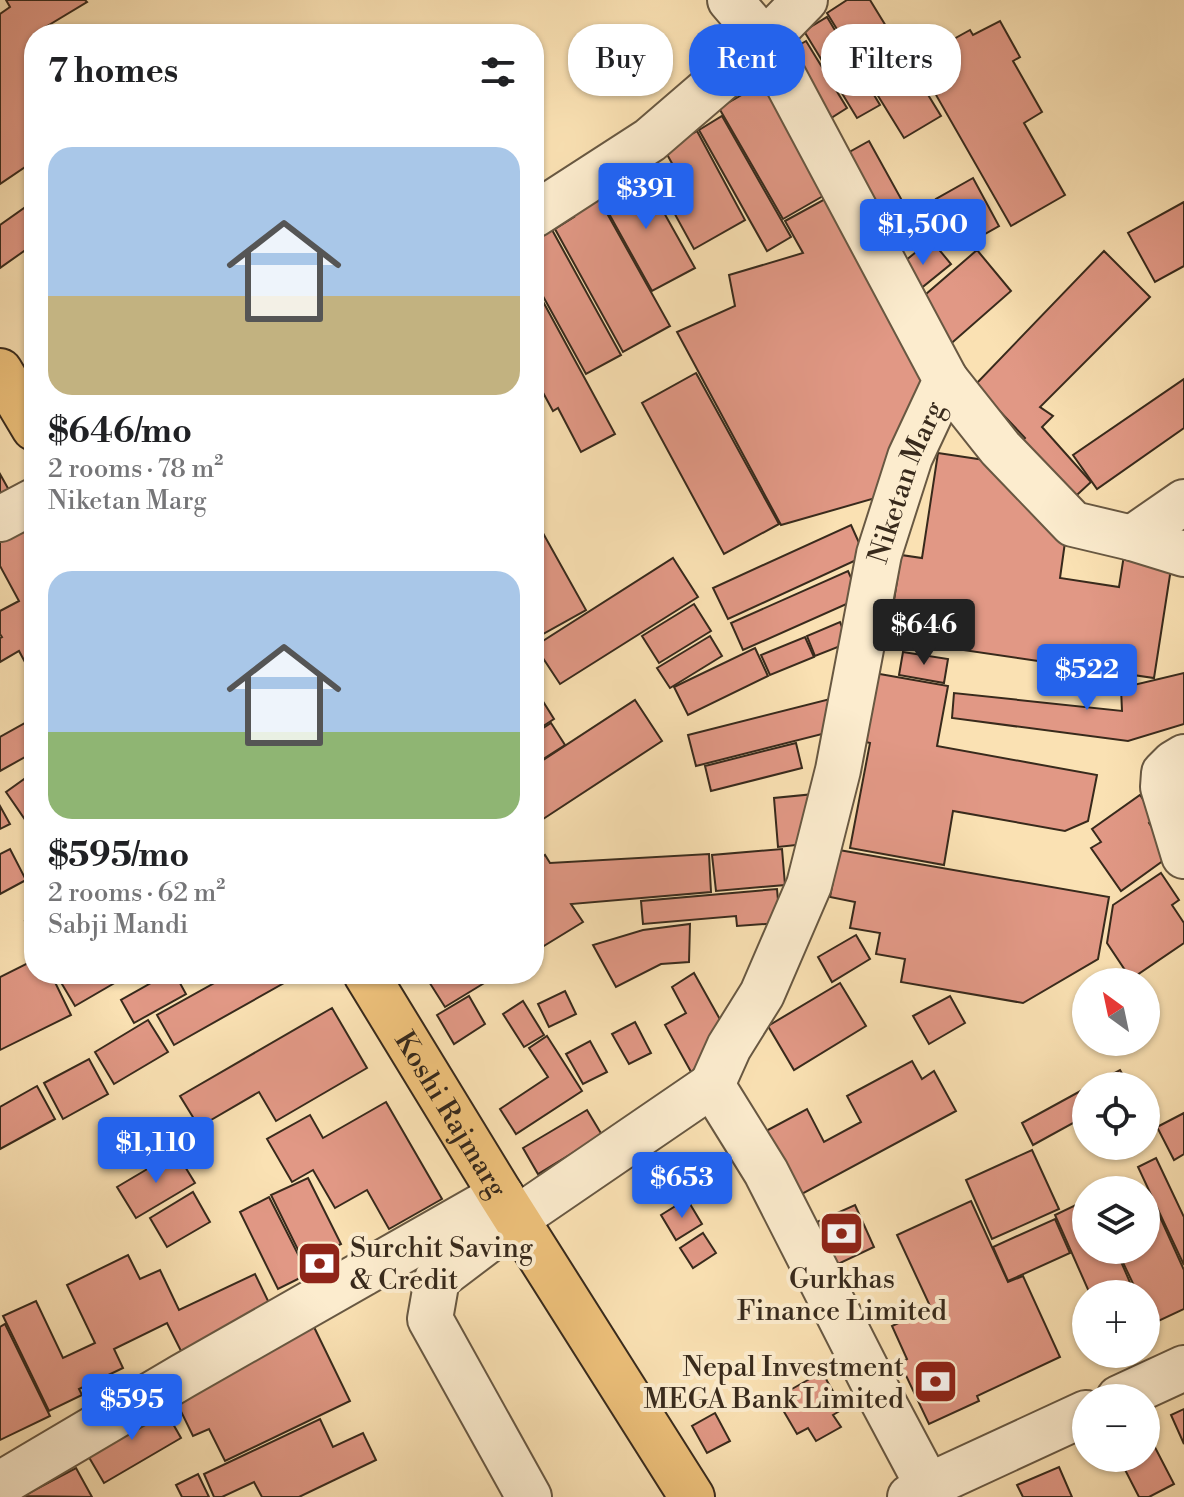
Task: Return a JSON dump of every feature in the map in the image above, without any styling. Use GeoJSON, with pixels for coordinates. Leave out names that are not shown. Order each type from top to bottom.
{"type":"FeatureCollection","features":[{"type":"Feature","properties":{"kind":"main road"},"geometry":{"type":"LineString","coordinates":[[0,371],[24,411]]}},
{"type":"Feature","properties":{"kind":"main road","name":"Koshi Rajmarg"},"geometry":{"type":"LineString","coordinates":[[372,984],[508,1207],[692,1497]]}},
{"type":"Feature","properties":{"kind":"street","name":"Niketan Marg"},"geometry":{"type":"LineString","coordinates":[[730,0],[750,24]]}},
{"type":"Feature","properties":{"kind":"street"},"geometry":{"type":"LineString","coordinates":[[782,24],[805,0]]}},
{"type":"Feature","properties":{"kind":"street"},"geometry":{"type":"LineString","coordinates":[[544,209],[650,140],[701,96]]}},
{"type":"Feature","properties":{"kind":"street","name":"Niketan Marg"},"geometry":{"type":"LineString","coordinates":[[712,1085],[729,1047],[762,994],[809,885],[838,770],[879,554],[910,457],[946,380],[794,96]]}},
{"type":"Feature","properties":{"kind":"street"},"geometry":{"type":"LineString","coordinates":[[946,380],[1000,448],[1073,524],[1184,554]]}},
{"type":"Feature","properties":{"kind":"street"},"geometry":{"type":"LineString","coordinates":[[1132,538],[1184,502]]}},
{"type":"Feature","properties":{"kind":"street"},"geometry":{"type":"LineString","coordinates":[[0,519],[24,506]]}},
{"type":"Feature","properties":{"kind":"street"},"geometry":{"type":"LineString","coordinates":[[1184,757],[1164,773],[1163,787],[1184,856]]}},
{"type":"Feature","properties":{"kind":"street"},"geometry":{"type":"LineString","coordinates":[[0,1484],[183,1376],[508,1207],[712,1085],[766,1172],[879,1394],[923,1493],[1072,1420]]}},
{"type":"Feature","properties":{"kind":"street"},"geometry":{"type":"LineString","coordinates":[[508,1207],[437,1279],[430,1319],[529,1497]]}},
{"type":"Feature","properties":{"kind":"street"},"geometry":{"type":"LineString","coordinates":[[1149,1384],[1184,1368]]}},
{"type":"Feature","properties":{"kind":"building"},"geometry":{"type":"Polygon","coordinates":[[[6,0],[87,2],[51,24],[24,24],[24,168],[0,184],[0,14],[10,7],[6,0]]]}},
{"type":"Feature","properties":{"kind":"building"},"geometry":{"type":"Polygon","coordinates":[[[847,0],[870,0],[885,24],[834,24],[827,13],[847,0]]]}},
{"type":"Feature","properties":{"kind":"building"},"geometry":{"type":"Polygon","coordinates":[[[827,17],[831,24],[821,24],[821,59],[805,33],[827,17]]]}},
{"type":"Feature","properties":{"kind":"building"},"geometry":{"type":"Polygon","coordinates":[[[1000,21],[1020,57],[1013,61],[1042,112],[1024,123],[1065,195],[1011,226],[937,96],[961,96],[961,35],[970,30],[973,35],[1000,21]]]}},
{"type":"Feature","properties":{"kind":"building"},"geometry":{"type":"Polygon","coordinates":[[[805,42],[821,66],[821,96],[840,96],[847,108],[820,125],[803,96],[805,96],[805,42]]]}},
{"type":"Feature","properties":{"kind":"building"},"geometry":{"type":"Polygon","coordinates":[[[740,96],[784,96],[837,188],[783,219],[719,108],[740,96]]]}},
{"type":"Feature","properties":{"kind":"building"},"geometry":{"type":"Polygon","coordinates":[[[844,96],[875,96],[880,105],[857,118],[844,96]]]}},
{"type":"Feature","properties":{"kind":"building"},"geometry":{"type":"Polygon","coordinates":[[[878,96],[929,96],[941,116],[904,138],[878,96]]]}},
{"type":"Feature","properties":{"kind":"building"},"geometry":{"type":"Polygon","coordinates":[[[722,116],[791,237],[767,251],[699,130],[722,116]]]}},
{"type":"Feature","properties":{"kind":"building"},"geometry":{"type":"Polygon","coordinates":[[[697,131],[745,220],[694,249],[655,178],[674,167],[664,149],[697,131]]]}},
{"type":"Feature","properties":{"kind":"building"},"geometry":{"type":"Polygon","coordinates":[[[869,141],[910,215],[878,233],[837,159],[869,141]]]}},
{"type":"Feature","properties":{"kind":"building"},"geometry":{"type":"Polygon","coordinates":[[[640,170],[695,268],[652,291],[598,194],[640,170]]]}},
{"type":"Feature","properties":{"kind":"building"},"geometry":{"type":"Polygon","coordinates":[[[973,178],[999,226],[962,247],[936,199],[973,178]]]}},
{"type":"Feature","properties":{"kind":"building"},"geometry":{"type":"Polygon","coordinates":[[[836,193],[936,375],[879,497],[781,525],[677,332],[735,306],[729,275],[803,253],[785,221],[836,193]]]}},
{"type":"Feature","properties":{"kind":"building"},"geometry":{"type":"Polygon","coordinates":[[[599,199],[670,326],[623,352],[555,229],[574,217],[572,214],[599,199]]]}},
{"type":"Feature","properties":{"kind":"building"},"geometry":{"type":"Polygon","coordinates":[[[1184,202],[1184,266],[1155,282],[1128,233],[1184,202]]]}},
{"type":"Feature","properties":{"kind":"building"},"geometry":{"type":"Polygon","coordinates":[[[24,208],[24,251],[0,268],[0,225],[24,208]]]}},
{"type":"Feature","properties":{"kind":"building"},"geometry":{"type":"Polygon","coordinates":[[[551,228],[621,355],[586,374],[544,298],[544,232],[551,228]]]}},
{"type":"Feature","properties":{"kind":"building"},"geometry":{"type":"Polygon","coordinates":[[[931,240],[951,264],[914,294],[895,269],[931,240]]]}},
{"type":"Feature","properties":{"kind":"building"},"geometry":{"type":"Polygon","coordinates":[[[977,250],[1011,291],[946,348],[918,301],[977,250]]]}},
{"type":"Feature","properties":{"kind":"building"},"geometry":{"type":"Polygon","coordinates":[[[1104,251],[1150,297],[1040,407],[1053,416],[1042,427],[1091,482],[1066,505],[1016,448],[1025,438],[975,385],[1104,251]]]}},
{"type":"Feature","properties":{"kind":"building"},"geometry":{"type":"Polygon","coordinates":[[[544,303],[615,434],[581,452],[558,408],[553,411],[544,394],[544,303]]]}},
{"type":"Feature","properties":{"kind":"building"},"geometry":{"type":"Polygon","coordinates":[[[696,373],[779,524],[724,554],[642,403],[696,373]]]}},
{"type":"Feature","properties":{"kind":"building"},"geometry":{"type":"Polygon","coordinates":[[[1184,379],[1184,428],[1097,489],[1073,455],[1184,379]]]}},
{"type":"Feature","properties":{"kind":"building"},"geometry":{"type":"Polygon","coordinates":[[[938,453],[991,461],[1066,535],[1060,578],[1119,587],[1124,555],[1172,562],[1154,678],[888,639],[901,555],[922,558],[938,453]]]}},
{"type":"Feature","properties":{"kind":"building"},"geometry":{"type":"Polygon","coordinates":[[[0,474],[10,492],[0,498],[0,474]]]}},
{"type":"Feature","properties":{"kind":"building"},"geometry":{"type":"Polygon","coordinates":[[[24,525],[24,660],[19,651],[0,662],[0,611],[19,601],[0,566],[0,538],[24,525]]]}},
{"type":"Feature","properties":{"kind":"building"},"geometry":{"type":"Polygon","coordinates":[[[851,525],[865,556],[728,619],[713,588],[851,525]]]}},
{"type":"Feature","properties":{"kind":"building"},"geometry":{"type":"Polygon","coordinates":[[[544,535],[586,610],[544,633],[544,535]]]}},
{"type":"Feature","properties":{"kind":"building"},"geometry":{"type":"Polygon","coordinates":[[[673,558],[698,597],[560,684],[544,660],[544,640],[673,558]]]}},
{"type":"Feature","properties":{"kind":"building"},"geometry":{"type":"Polygon","coordinates":[[[848,571],[860,598],[743,650],[731,623],[848,571]]]}},
{"type":"Feature","properties":{"kind":"building"},"geometry":{"type":"Polygon","coordinates":[[[694,604],[711,631],[659,663],[642,636],[694,604]]]}},
{"type":"Feature","properties":{"kind":"building"},"geometry":{"type":"Polygon","coordinates":[[[840,622],[848,643],[815,656],[807,636],[840,622]]]}},
{"type":"Feature","properties":{"kind":"building"},"geometry":{"type":"Polygon","coordinates":[[[710,636],[722,656],[670,688],[657,668],[710,636]]]}},
{"type":"Feature","properties":{"kind":"building"},"geometry":{"type":"Polygon","coordinates":[[[805,637],[814,657],[770,675],[761,655],[805,637]]]}},
{"type":"Feature","properties":{"kind":"building"},"geometry":{"type":"Polygon","coordinates":[[[755,648],[768,676],[688,715],[674,687],[755,648]]]}},
{"type":"Feature","properties":{"kind":"building"},"geometry":{"type":"Polygon","coordinates":[[[903,652],[948,659],[944,683],[899,675],[903,652]]]}},
{"type":"Feature","properties":{"kind":"building"},"geometry":{"type":"Polygon","coordinates":[[[874,673],[948,686],[937,746],[1097,775],[1088,821],[1065,831],[953,811],[944,865],[850,848],[870,743],[862,741],[874,673]]]}},
{"type":"Feature","properties":{"kind":"building"},"geometry":{"type":"Polygon","coordinates":[[[1184,673],[1184,724],[1128,741],[952,718],[954,693],[1122,711],[1121,688],[1184,673]]]}},
{"type":"Feature","properties":{"kind":"building"},"geometry":{"type":"Polygon","coordinates":[[[834,698],[830,732],[696,766],[688,735],[834,698]]]}},
{"type":"Feature","properties":{"kind":"building"},"geometry":{"type":"Polygon","coordinates":[[[635,700],[662,741],[544,818],[544,759],[635,700]]]}},
{"type":"Feature","properties":{"kind":"building"},"geometry":{"type":"Polygon","coordinates":[[[544,703],[554,719],[544,726],[544,703]]]}},
{"type":"Feature","properties":{"kind":"building"},"geometry":{"type":"Polygon","coordinates":[[[551,723],[565,745],[544,759],[544,728],[551,723]]]}},
{"type":"Feature","properties":{"kind":"building"},"geometry":{"type":"Polygon","coordinates":[[[24,724],[24,758],[0,771],[0,737],[24,724]]]}},
{"type":"Feature","properties":{"kind":"building"},"geometry":{"type":"Polygon","coordinates":[[[796,743],[802,768],[711,791],[705,766],[796,743]]]}},
{"type":"Feature","properties":{"kind":"building"},"geometry":{"type":"Polygon","coordinates":[[[24,779],[24,818],[6,792],[24,779]]]}},
{"type":"Feature","properties":{"kind":"building"},"geometry":{"type":"Polygon","coordinates":[[[815,794],[805,844],[778,847],[774,798],[815,794]]]}},
{"type":"Feature","properties":{"kind":"building"},"geometry":{"type":"Polygon","coordinates":[[[1140,795],[1156,818],[1149,823],[1171,855],[1121,891],[1091,848],[1101,842],[1092,829],[1140,795]]]}},
{"type":"Feature","properties":{"kind":"building"},"geometry":{"type":"Polygon","coordinates":[[[0,806],[10,824],[0,829],[0,806]]]}},
{"type":"Feature","properties":{"kind":"building"},"geometry":{"type":"Polygon","coordinates":[[[10,849],[24,881],[0,894],[0,854],[10,849]]]}},
{"type":"Feature","properties":{"kind":"building"},"geometry":{"type":"Polygon","coordinates":[[[782,849],[785,885],[716,891],[712,855],[782,849]]]}},
{"type":"Feature","properties":{"kind":"building"},"geometry":{"type":"Polygon","coordinates":[[[839,850],[1109,897],[1098,959],[1083,968],[1072,968],[1072,974],[1023,1003],[901,982],[905,959],[876,954],[880,933],[850,928],[855,902],[830,897],[839,850]]]}},
{"type":"Feature","properties":{"kind":"building"},"geometry":{"type":"Polygon","coordinates":[[[709,854],[711,892],[571,904],[583,922],[544,946],[544,856],[550,863],[709,854]]]}},
{"type":"Feature","properties":{"kind":"building"},"geometry":{"type":"Polygon","coordinates":[[[1161,873],[1179,900],[1172,905],[1184,923],[1184,943],[1147,968],[1124,968],[1107,943],[1113,905],[1161,873]]]}},
{"type":"Feature","properties":{"kind":"building"},"geometry":{"type":"Polygon","coordinates":[[[777,889],[780,923],[737,926],[736,916],[643,924],[641,901],[777,889]]]}},
{"type":"Feature","properties":{"kind":"building"},"geometry":{"type":"Polygon","coordinates":[[[690,924],[689,962],[661,964],[616,987],[593,945],[643,930],[690,924]]]}},
{"type":"Feature","properties":{"kind":"building"},"geometry":{"type":"Polygon","coordinates":[[[856,935],[870,959],[832,982],[818,957],[856,935]]]}},
{"type":"Feature","properties":{"kind":"building"},"geometry":{"type":"Polygon","coordinates":[[[24,965],[24,984],[56,984],[71,1015],[0,1050],[0,977],[24,965]]]}},
{"type":"Feature","properties":{"kind":"building"},"geometry":{"type":"Polygon","coordinates":[[[694,973],[731,1039],[695,1079],[665,1025],[686,1013],[672,987],[694,973]]]}},
{"type":"Feature","properties":{"kind":"building"},"geometry":{"type":"Polygon","coordinates":[[[840,983],[866,1026],[794,1070],[768,1026],[840,983]]]}},
{"type":"Feature","properties":{"kind":"building"},"geometry":{"type":"Polygon","coordinates":[[[62,984],[113,984],[75,1006],[62,984]]]}},
{"type":"Feature","properties":{"kind":"building"},"geometry":{"type":"Polygon","coordinates":[[[149,984],[180,984],[186,994],[134,1023],[121,1000],[149,984]]]}},
{"type":"Feature","properties":{"kind":"building"},"geometry":{"type":"Polygon","coordinates":[[[212,984],[282,984],[174,1045],[157,1015],[212,984]]]}},
{"type":"Feature","properties":{"kind":"building"},"geometry":{"type":"Polygon","coordinates":[[[430,984],[483,984],[445,1007],[430,984]]]}},
{"type":"Feature","properties":{"kind":"building"},"geometry":{"type":"Polygon","coordinates":[[[565,991],[576,1014],[549,1027],[538,1004],[565,991]]]}},
{"type":"Feature","properties":{"kind":"building"},"geometry":{"type":"Polygon","coordinates":[[[469,996],[485,1024],[454,1044],[437,1015],[469,996]]]}},
{"type":"Feature","properties":{"kind":"building"},"geometry":{"type":"Polygon","coordinates":[[[950,996],[965,1023],[929,1044],[913,1016],[950,996]]]}},
{"type":"Feature","properties":{"kind":"building"},"geometry":{"type":"Polygon","coordinates":[[[523,1001],[544,1035],[524,1047],[503,1014],[523,1001]]]}},
{"type":"Feature","properties":{"kind":"building"},"geometry":{"type":"Polygon","coordinates":[[[332,1008],[367,1068],[276,1121],[259,1092],[199,1127],[180,1096],[332,1008]]]}},
{"type":"Feature","properties":{"kind":"building"},"geometry":{"type":"Polygon","coordinates":[[[148,1020],[168,1052],[114,1084],[95,1052],[148,1020]]]}},
{"type":"Feature","properties":{"kind":"building"},"geometry":{"type":"Polygon","coordinates":[[[635,1022],[651,1053],[629,1064],[612,1034],[635,1022]]]}},
{"type":"Feature","properties":{"kind":"building"},"geometry":{"type":"Polygon","coordinates":[[[547,1036],[582,1091],[516,1134],[500,1109],[548,1077],[529,1048],[547,1036]]]}},
{"type":"Feature","properties":{"kind":"building"},"geometry":{"type":"Polygon","coordinates":[[[590,1041],[607,1072],[583,1084],[566,1054],[590,1041]]]}},
{"type":"Feature","properties":{"kind":"building"},"geometry":{"type":"Polygon","coordinates":[[[89,1059],[108,1094],[63,1119],[44,1083],[89,1059]]]}},
{"type":"Feature","properties":{"kind":"building"},"geometry":{"type":"Polygon","coordinates":[[[912,1061],[922,1079],[934,1071],[956,1111],[800,1195],[766,1131],[807,1109],[824,1142],[861,1122],[847,1096],[912,1061]]]}},
{"type":"Feature","properties":{"kind":"building"},"geometry":{"type":"Polygon","coordinates":[[[37,1086],[55,1119],[0,1149],[0,1107],[37,1086]]]}},
{"type":"Feature","properties":{"kind":"building"},"geometry":{"type":"Polygon","coordinates":[[[1072,1096],[1072,1124],[1033,1145],[1022,1123],[1072,1096]]]}},
{"type":"Feature","properties":{"kind":"building"},"geometry":{"type":"Polygon","coordinates":[[[386,1102],[442,1199],[389,1229],[367,1190],[335,1208],[313,1170],[292,1182],[267,1139],[310,1115],[323,1138],[386,1102]]]}},
{"type":"Feature","properties":{"kind":"building"},"geometry":{"type":"Polygon","coordinates":[[[587,1110],[602,1135],[538,1174],[523,1148],[587,1110]]]}},
{"type":"Feature","properties":{"kind":"building"},"geometry":{"type":"Polygon","coordinates":[[[1184,1113],[1184,1154],[1174,1160],[1160,1133],[1160,1125],[1184,1113]]]}},
{"type":"Feature","properties":{"kind":"building"},"geometry":{"type":"Polygon","coordinates":[[[1032,1150],[1059,1209],[992,1239],[966,1180],[1032,1150]]]}},
{"type":"Feature","properties":{"kind":"building"},"geometry":{"type":"Polygon","coordinates":[[[176,1152],[195,1183],[136,1218],[117,1187],[176,1152]]]}},
{"type":"Feature","properties":{"kind":"building"},"geometry":{"type":"Polygon","coordinates":[[[1157,1160],[1184,1217],[1184,1265],[1160,1214],[1160,1176],[1142,1176],[1138,1167],[1157,1160]]]}},
{"type":"Feature","properties":{"kind":"building"},"geometry":{"type":"Polygon","coordinates":[[[308,1178],[341,1244],[304,1262],[271,1195],[308,1178]]]}},
{"type":"Feature","properties":{"kind":"building"},"geometry":{"type":"Polygon","coordinates":[[[193,1192],[210,1222],[167,1247],[150,1218],[193,1192]]]}},
{"type":"Feature","properties":{"kind":"building"},"geometry":{"type":"Polygon","coordinates":[[[269,1197],[308,1274],[278,1289],[240,1212],[269,1197]]]}},
{"type":"Feature","properties":{"kind":"building"},"geometry":{"type":"Polygon","coordinates":[[[687,1199],[702,1224],[676,1240],[661,1215],[687,1199]]]}},
{"type":"Feature","properties":{"kind":"building"},"geometry":{"type":"Polygon","coordinates":[[[971,1201],[1008,1282],[1023,1276],[1060,1357],[977,1396],[979,1401],[929,1424],[900,1363],[907,1359],[892,1326],[931,1308],[897,1235],[971,1201]]]}},
{"type":"Feature","properties":{"kind":"building"},"geometry":{"type":"Polygon","coordinates":[[[855,1205],[874,1247],[836,1265],[817,1222],[855,1205]]]}},
{"type":"Feature","properties":{"kind":"building"},"geometry":{"type":"Polygon","coordinates":[[[1072,1207],[1072,1253],[1055,1215],[1072,1207]]]}},
{"type":"Feature","properties":{"kind":"building"},"geometry":{"type":"Polygon","coordinates":[[[1160,1217],[1184,1270],[1184,1309],[1160,1320],[1160,1280],[1131,1280],[1124,1264],[1160,1264],[1160,1217]]]}},
{"type":"Feature","properties":{"kind":"building"},"geometry":{"type":"Polygon","coordinates":[[[1055,1219],[1070,1253],[1008,1281],[993,1247],[1055,1219]]]}},
{"type":"Feature","properties":{"kind":"building"},"geometry":{"type":"Polygon","coordinates":[[[703,1233],[716,1253],[693,1268],[680,1248],[703,1233]]]}},
{"type":"Feature","properties":{"kind":"building"},"geometry":{"type":"Polygon","coordinates":[[[128,1255],[140,1279],[160,1270],[179,1310],[255,1274],[271,1307],[181,1351],[167,1323],[114,1349],[123,1368],[79,1389],[82,1395],[49,1411],[3,1316],[36,1301],[63,1358],[95,1343],[67,1285],[128,1255]]]}},
{"type":"Feature","properties":{"kind":"building"},"geometry":{"type":"Polygon","coordinates":[[[1077,1264],[1122,1264],[1129,1280],[1084,1280],[1077,1264]]]}},
{"type":"Feature","properties":{"kind":"building"},"geometry":{"type":"Polygon","coordinates":[[[5,1324],[50,1416],[0,1440],[0,1327],[5,1324]]]}},
{"type":"Feature","properties":{"kind":"building"},"geometry":{"type":"Polygon","coordinates":[[[313,1325],[350,1401],[225,1461],[209,1429],[193,1436],[172,1393],[313,1325]]]}},
{"type":"Feature","properties":{"kind":"building"},"geometry":{"type":"Polygon","coordinates":[[[822,1372],[843,1409],[833,1415],[841,1427],[816,1441],[808,1428],[797,1434],[776,1398],[822,1372]]]}},
{"type":"Feature","properties":{"kind":"building"},"geometry":{"type":"Polygon","coordinates":[[[160,1401],[181,1438],[104,1483],[83,1447],[160,1401]]]}},
{"type":"Feature","properties":{"kind":"building"},"geometry":{"type":"Polygon","coordinates":[[[1184,1409],[1184,1444],[1171,1415],[1184,1409]]]}},
{"type":"Feature","properties":{"kind":"building"},"geometry":{"type":"Polygon","coordinates":[[[715,1413],[730,1441],[707,1453],[692,1426],[715,1413]]]}},
{"type":"Feature","properties":{"kind":"building"},"geometry":{"type":"Polygon","coordinates":[[[320,1419],[333,1447],[363,1433],[376,1460],[299,1497],[262,1497],[254,1482],[222,1497],[214,1497],[204,1474],[320,1419]]]}},
{"type":"Feature","properties":{"kind":"building"},"geometry":{"type":"Polygon","coordinates":[[[1160,1457],[1174,1484],[1149,1497],[1139,1497],[1126,1472],[1160,1472],[1160,1457]]]}},
{"type":"Feature","properties":{"kind":"building"},"geometry":{"type":"Polygon","coordinates":[[[1059,1467],[1072,1497],[1023,1497],[1017,1485],[1059,1467]]]}},
{"type":"Feature","properties":{"kind":"building"},"geometry":{"type":"Polygon","coordinates":[[[76,1468],[92,1497],[23,1496],[76,1468]]]}},
{"type":"Feature","properties":{"kind":"building"},"geometry":{"type":"Polygon","coordinates":[[[198,1474],[209,1497],[182,1497],[176,1485],[198,1474]]]}},
{"type":"Feature","properties":{"kind":"place","name":"Gurkhas Finance Limited"},"geometry":{"type":"Point","coordinates":[842,1233]}},
{"type":"Feature","properties":{"kind":"place","name":"Surchit Saving & Credit"},"geometry":{"type":"Point","coordinates":[319,1263]}},
{"type":"Feature","properties":{"kind":"place","name":"Nepal Investment MEGA Bank Limited"},"geometry":{"type":"Point","coordinates":[935,1382]}}]}
